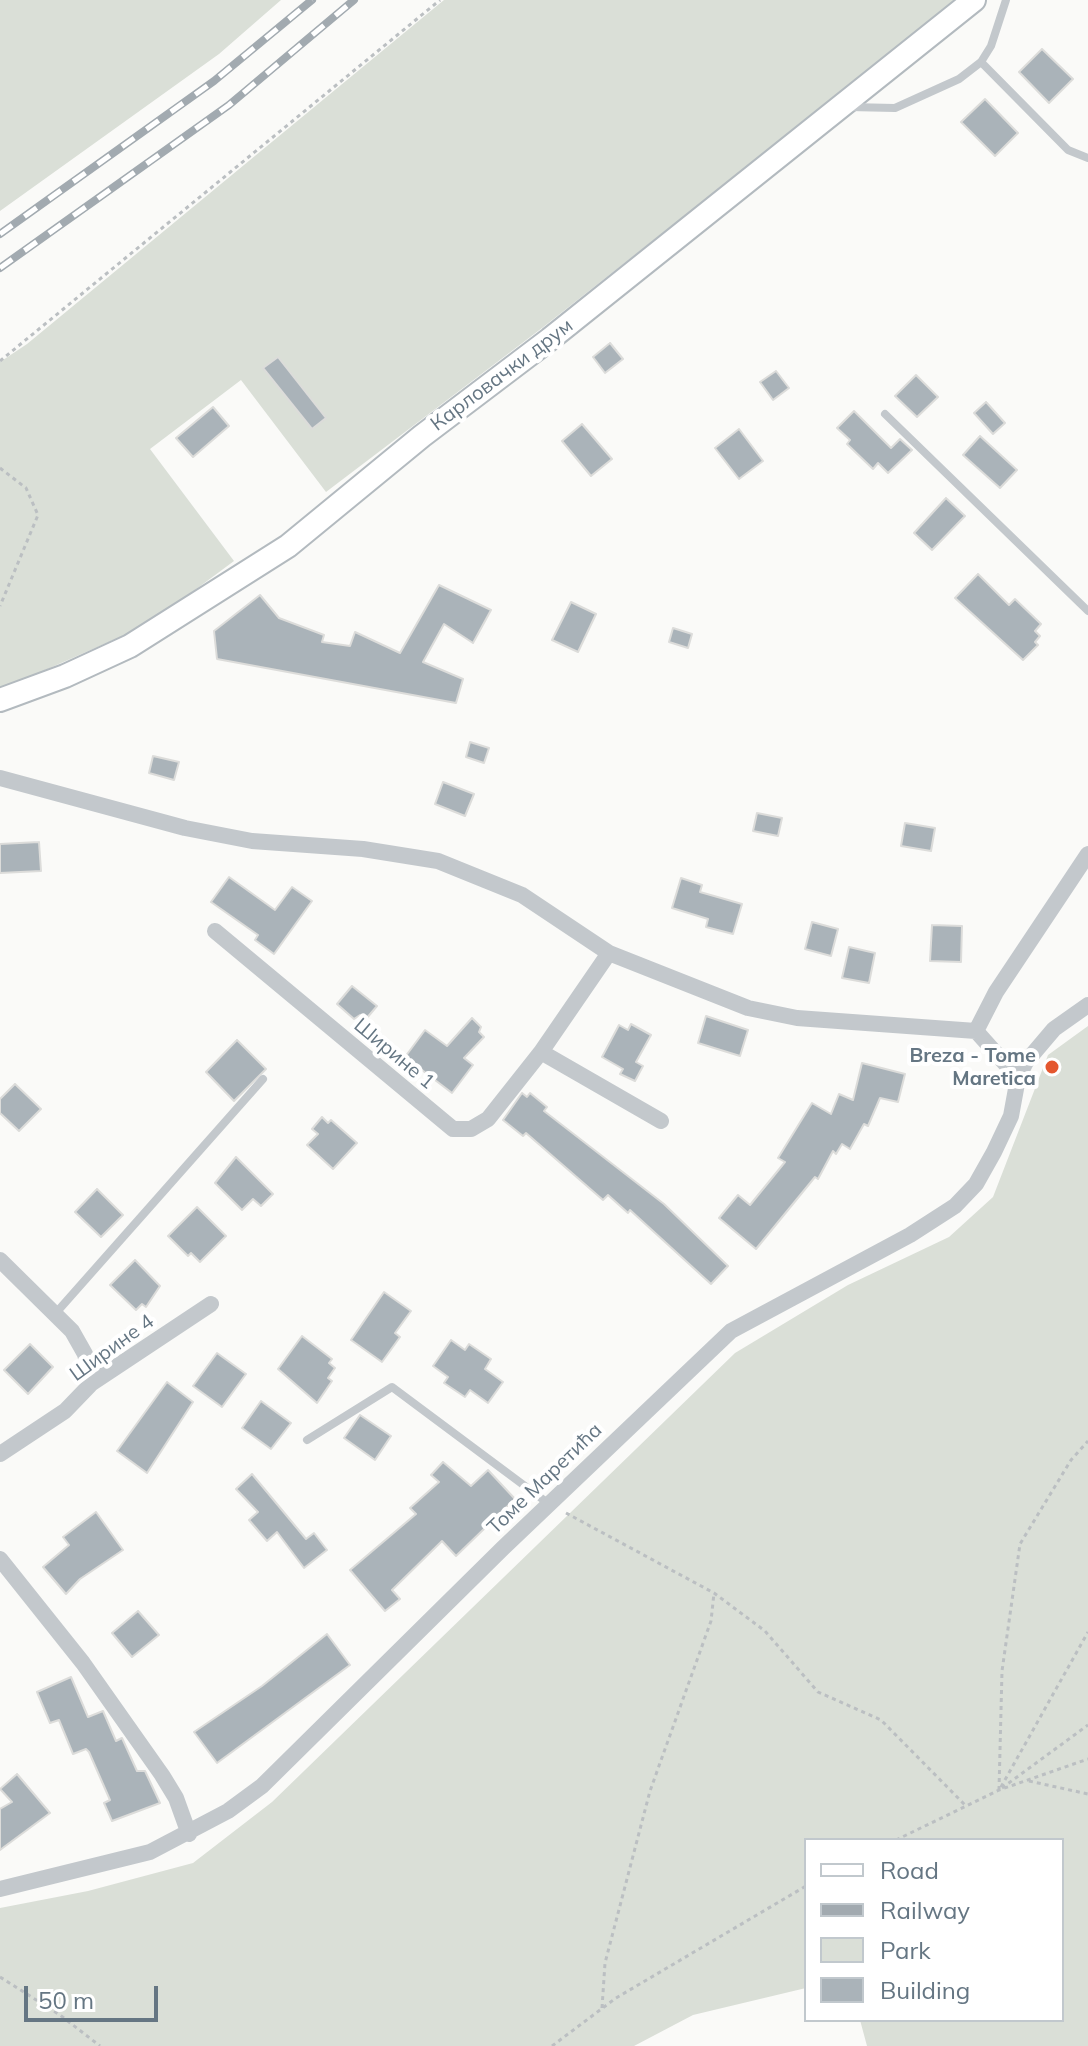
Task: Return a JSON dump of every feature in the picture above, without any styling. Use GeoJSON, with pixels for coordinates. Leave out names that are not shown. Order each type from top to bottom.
{"type":"FeatureCollection","features":[{"type":"Feature","properties":{"kind":"main road","name":"Карловачки друм"},"geometry":{"type":"LineString","coordinates":[[0,700],[65,676],[130,646],[288,546],[422,436],[550,339],[974,0]]}},
{"type":"Feature","properties":{"kind":"street"},"geometry":{"type":"LineString","coordinates":[[0,778],[185,828],[252,841],[363,849],[438,861],[522,895],[609,953],[748,1008],[785,1016],[976,1031],[1018,1078]]}},
{"type":"Feature","properties":{"kind":"street"},"geometry":{"type":"LineString","coordinates":[[976,1031],[996,992],[1088,854]]}},
{"type":"Feature","properties":{"kind":"street","name":"Ширине 1"},"geometry":{"type":"LineString","coordinates":[[215,931],[453,1129],[471,1129],[488,1119],[541,1052]]}},
{"type":"Feature","properties":{"kind":"street"},"geometry":{"type":"LineString","coordinates":[[609,953],[541,1052],[661,1121]]}},
{"type":"Feature","properties":{"kind":"street","name":"Томе Маретића"},"geometry":{"type":"LineString","coordinates":[[0,1889],[150,1852],[189,1834],[262,1786],[549,1504],[731,1331],[910,1235],[955,1206],[976,1184],[994,1152],[1014,1107],[1018,1078],[1041,1041],[1067,1018],[1088,1005]]}},
{"type":"Feature","properties":{"kind":"street"},"geometry":{"type":"LineString","coordinates":[[0,1260],[72,1331],[85,1354],[92,1383]]}},
{"type":"Feature","properties":{"kind":"street","name":"Ширине 4"},"geometry":{"type":"LineString","coordinates":[[0,1454],[65,1411],[92,1383],[211,1304]]}},
{"type":"Feature","properties":{"kind":"street"},"geometry":{"type":"LineString","coordinates":[[0,1559],[83,1663],[162,1775],[176,1798],[189,1834]]}},
{"type":"Feature","properties":{"kind":"lane"},"geometry":{"type":"LineString","coordinates":[[840,106],[886,109],[912,103],[959,79],[981,62],[991,46],[1006,0]]}},
{"type":"Feature","properties":{"kind":"lane"},"geometry":{"type":"LineString","coordinates":[[981,62],[1068,150],[1088,158]]}},
{"type":"Feature","properties":{"kind":"lane"},"geometry":{"type":"LineString","coordinates":[[885,414],[1088,611]]}},
{"type":"Feature","properties":{"kind":"lane"},"geometry":{"type":"LineString","coordinates":[[55,1314],[263,1079]]}},
{"type":"Feature","properties":{"kind":"lane"},"geometry":{"type":"LineString","coordinates":[[307,1440],[392,1387],[549,1504]]}},
{"type":"Feature","properties":{"kind":"path"},"geometry":{"type":"LineString","coordinates":[[0,361],[440,0]]}},
{"type":"Feature","properties":{"kind":"path"},"geometry":{"type":"LineString","coordinates":[[0,468],[26,488],[38,515],[0,606]]}},
{"type":"Feature","properties":{"kind":"path"},"geometry":{"type":"LineString","coordinates":[[999,1790],[1002,1671],[1020,1544],[1071,1460],[1088,1441]]}},
{"type":"Feature","properties":{"kind":"path"},"geometry":{"type":"LineString","coordinates":[[549,1504],[714,1593],[765,1631],[818,1692],[881,1720],[966,1806]]}},
{"type":"Feature","properties":{"kind":"path"},"geometry":{"type":"LineString","coordinates":[[602,2008],[605,1963],[650,1791],[711,1621],[714,1593]]}},
{"type":"Feature","properties":{"kind":"path"},"geometry":{"type":"LineString","coordinates":[[999,1790],[1088,1632]]}},
{"type":"Feature","properties":{"kind":"path"},"geometry":{"type":"LineString","coordinates":[[999,1790],[1088,1725]]}},
{"type":"Feature","properties":{"kind":"path"},"geometry":{"type":"LineString","coordinates":[[900,1838],[999,1790],[1088,1759]]}},
{"type":"Feature","properties":{"kind":"path"},"geometry":{"type":"LineString","coordinates":[[1026,1781],[1088,1794]]}},
{"type":"Feature","properties":{"kind":"path"},"geometry":{"type":"LineString","coordinates":[[552,2046],[602,2008],[804,1887]]}},
{"type":"Feature","properties":{"kind":"path"},"geometry":{"type":"LineString","coordinates":[[0,1977],[60,2015],[100,2046]]}},
{"type":"Feature","properties":{"kind":"green space"},"geometry":{"type":"Polygon","coordinates":[[[0,0],[281,0],[219,54],[0,211],[0,0]]]}},
{"type":"Feature","properties":{"kind":"green space"},"geometry":{"type":"Polygon","coordinates":[[[444,0],[958,0],[542,328],[326,492],[241,380],[150,449],[234,561],[164,613],[129,633],[0,690],[0,362],[27,344],[444,0]]]}},
{"type":"Feature","properties":{"kind":"green space"},"geometry":{"type":"Polygon","coordinates":[[[1088,1026],[1088,2046],[867,2046],[861,2022],[1064,2022],[1064,1838],[804,1838],[804,1988],[693,2015],[634,2046],[0,2046],[0,1908],[88,1891],[193,1863],[272,1802],[735,1353],[848,1285],[949,1237],[993,1197],[1048,1055],[1088,1026]]]}},
{"type":"Feature","properties":{"kind":"building"},"geometry":{"type":"Polygon","coordinates":[[[1042,49],[1073,79],[1049,103],[1019,72],[1042,49]]]}},
{"type":"Feature","properties":{"kind":"building"},"geometry":{"type":"Polygon","coordinates":[[[985,99],[1018,133],[995,156],[961,122],[985,99]]]}},
{"type":"Feature","properties":{"kind":"building"},"geometry":{"type":"Polygon","coordinates":[[[610,343],[623,359],[605,373],[593,357],[610,343]]]}},
{"type":"Feature","properties":{"kind":"building"},"geometry":{"type":"Polygon","coordinates":[[[278,357],[326,418],[312,429],[263,368],[278,357]]]}},
{"type":"Feature","properties":{"kind":"building"},"geometry":{"type":"Polygon","coordinates":[[[776,371],[789,388],[773,400],[760,382],[776,371]]]}},
{"type":"Feature","properties":{"kind":"building"},"geometry":{"type":"Polygon","coordinates":[[[916,375],[938,397],[917,417],[895,396],[916,375]]]}},
{"type":"Feature","properties":{"kind":"building"},"geometry":{"type":"Polygon","coordinates":[[[986,402],[1005,423],[993,434],[974,413],[986,402]]]}},
{"type":"Feature","properties":{"kind":"building"},"geometry":{"type":"Polygon","coordinates":[[[213,407],[229,426],[193,457],[176,438],[213,407]]]}},
{"type":"Feature","properties":{"kind":"building"},"geometry":{"type":"Polygon","coordinates":[[[854,411],[891,448],[900,439],[912,450],[888,473],[878,463],[873,469],[847,444],[850,440],[837,428],[854,411]]]}},
{"type":"Feature","properties":{"kind":"building"},"geometry":{"type":"Polygon","coordinates":[[[582,424],[612,459],[591,476],[562,441],[582,424]]]}},
{"type":"Feature","properties":{"kind":"building"},"geometry":{"type":"Polygon","coordinates":[[[739,429],[763,461],[739,479],[715,448],[739,429]]]}},
{"type":"Feature","properties":{"kind":"building"},"geometry":{"type":"Polygon","coordinates":[[[980,436],[1017,470],[1000,488],[963,455],[980,436]]]}},
{"type":"Feature","properties":{"kind":"building"},"geometry":{"type":"Polygon","coordinates":[[[946,498],[965,516],[932,550],[914,533],[946,498]]]}},
{"type":"Feature","properties":{"kind":"building"},"geometry":{"type":"Polygon","coordinates":[[[978,574],[1009,605],[1015,599],[1041,624],[1035,631],[1040,636],[1035,642],[1038,645],[1023,660],[955,598],[978,574]]]}},
{"type":"Feature","properties":{"kind":"building"},"geometry":{"type":"Polygon","coordinates":[[[439,585],[491,610],[473,643],[444,624],[423,662],[463,679],[456,703],[217,659],[214,631],[260,595],[279,618],[324,635],[322,642],[350,646],[355,632],[400,653],[439,585]]]}},
{"type":"Feature","properties":{"kind":"building"},"geometry":{"type":"Polygon","coordinates":[[[571,602],[596,614],[578,652],[552,640],[571,602]]]}},
{"type":"Feature","properties":{"kind":"building"},"geometry":{"type":"Polygon","coordinates":[[[673,628],[692,634],[688,648],[669,642],[673,628]]]}},
{"type":"Feature","properties":{"kind":"building"},"geometry":{"type":"Polygon","coordinates":[[[470,742],[489,748],[484,763],[466,757],[470,742]]]}},
{"type":"Feature","properties":{"kind":"building"},"geometry":{"type":"Polygon","coordinates":[[[153,756],[179,762],[174,780],[149,773],[153,756]]]}},
{"type":"Feature","properties":{"kind":"building"},"geometry":{"type":"Polygon","coordinates":[[[443,782],[474,794],[465,816],[435,804],[443,782]]]}},
{"type":"Feature","properties":{"kind":"building"},"geometry":{"type":"Polygon","coordinates":[[[757,813],[782,818],[778,836],[753,831],[757,813]]]}},
{"type":"Feature","properties":{"kind":"building"},"geometry":{"type":"Polygon","coordinates":[[[905,823],[935,828],[931,851],[901,846],[905,823]]]}},
{"type":"Feature","properties":{"kind":"building"},"geometry":{"type":"Polygon","coordinates":[[[39,842],[41,871],[0,873],[0,844],[39,842]]]}},
{"type":"Feature","properties":{"kind":"building"},"geometry":{"type":"Polygon","coordinates":[[[229,877],[275,910],[292,887],[312,901],[274,954],[255,940],[258,935],[211,902],[229,877]]]}},
{"type":"Feature","properties":{"kind":"building"},"geometry":{"type":"Polygon","coordinates":[[[681,878],[702,885],[700,892],[742,904],[733,934],[706,927],[708,919],[672,908],[681,878]]]}},
{"type":"Feature","properties":{"kind":"building"},"geometry":{"type":"Polygon","coordinates":[[[812,922],[838,929],[831,956],[805,949],[812,922]]]}},
{"type":"Feature","properties":{"kind":"building"},"geometry":{"type":"Polygon","coordinates":[[[932,925],[962,926],[961,962],[930,961],[932,925]]]}},
{"type":"Feature","properties":{"kind":"building"},"geometry":{"type":"Polygon","coordinates":[[[849,947],[875,953],[869,983],[842,978],[849,947]]]}},
{"type":"Feature","properties":{"kind":"building"},"geometry":{"type":"Polygon","coordinates":[[[352,986],[377,1006],[366,1019],[360,1015],[354,1019],[337,1004],[352,986]]]}},
{"type":"Feature","properties":{"kind":"building"},"geometry":{"type":"Polygon","coordinates":[[[706,1016],[748,1030],[740,1056],[698,1043],[706,1016]]]}},
{"type":"Feature","properties":{"kind":"building"},"geometry":{"type":"Polygon","coordinates":[[[472,1018],[481,1027],[479,1032],[484,1037],[464,1058],[473,1065],[452,1093],[405,1057],[425,1030],[447,1046],[472,1018]]]}},
{"type":"Feature","properties":{"kind":"building"},"geometry":{"type":"Polygon","coordinates":[[[631,1024],[651,1035],[636,1062],[643,1066],[635,1081],[620,1074],[623,1069],[602,1057],[619,1025],[628,1030],[631,1024]]]}},
{"type":"Feature","properties":{"kind":"building"},"geometry":{"type":"Polygon","coordinates":[[[237,1040],[266,1069],[234,1101],[206,1072],[237,1040]]]}},
{"type":"Feature","properties":{"kind":"building"},"geometry":{"type":"Polygon","coordinates":[[[862,1063],[905,1074],[898,1102],[880,1098],[868,1126],[864,1124],[850,1149],[842,1144],[836,1154],[833,1151],[818,1179],[815,1177],[756,1249],[719,1218],[738,1195],[750,1205],[785,1162],[778,1158],[812,1103],[831,1114],[839,1094],[853,1100],[862,1063]]]}},
{"type":"Feature","properties":{"kind":"building"},"geometry":{"type":"Polygon","coordinates":[[[15,1084],[41,1109],[19,1131],[0,1113],[0,1099],[15,1084]]]}},
{"type":"Feature","properties":{"kind":"building"},"geometry":{"type":"Polygon","coordinates":[[[522,1093],[527,1097],[530,1093],[547,1107],[544,1111],[664,1204],[728,1266],[711,1284],[630,1210],[628,1213],[608,1195],[603,1200],[526,1133],[523,1136],[503,1120],[522,1093]]]}},
{"type":"Feature","properties":{"kind":"building"},"geometry":{"type":"Polygon","coordinates":[[[322,1117],[328,1123],[331,1120],[357,1143],[333,1169],[307,1145],[318,1134],[312,1129],[322,1117]]]}},
{"type":"Feature","properties":{"kind":"building"},"geometry":{"type":"Polygon","coordinates":[[[236,1157],[273,1194],[261,1206],[253,1199],[242,1210],[215,1183],[236,1157]]]}},
{"type":"Feature","properties":{"kind":"building"},"geometry":{"type":"Polygon","coordinates":[[[97,1189],[123,1215],[101,1237],[75,1212],[97,1189]]]}},
{"type":"Feature","properties":{"kind":"building"},"geometry":{"type":"Polygon","coordinates":[[[197,1207],[226,1236],[200,1262],[191,1253],[188,1256],[168,1236],[197,1207]]]}},
{"type":"Feature","properties":{"kind":"building"},"geometry":{"type":"Polygon","coordinates":[[[135,1260],[160,1286],[146,1307],[142,1304],[136,1310],[110,1285],[135,1260]]]}},
{"type":"Feature","properties":{"kind":"building"},"geometry":{"type":"Polygon","coordinates":[[[384,1292],[411,1311],[395,1333],[400,1337],[382,1362],[351,1340],[384,1292]]]}},
{"type":"Feature","properties":{"kind":"building"},"geometry":{"type":"Polygon","coordinates":[[[302,1336],[332,1359],[329,1363],[335,1368],[328,1378],[332,1381],[317,1403],[278,1369],[302,1336]]]}},
{"type":"Feature","properties":{"kind":"building"},"geometry":{"type":"Polygon","coordinates":[[[451,1340],[465,1350],[469,1344],[491,1359],[485,1369],[503,1382],[488,1403],[470,1390],[465,1397],[444,1383],[448,1377],[433,1366],[451,1340]]]}},
{"type":"Feature","properties":{"kind":"building"},"geometry":{"type":"Polygon","coordinates":[[[30,1344],[53,1367],[28,1394],[4,1370],[30,1344]]]}},
{"type":"Feature","properties":{"kind":"building"},"geometry":{"type":"Polygon","coordinates":[[[217,1353],[246,1374],[222,1407],[193,1386],[217,1353]]]}},
{"type":"Feature","properties":{"kind":"building"},"geometry":{"type":"Polygon","coordinates":[[[167,1382],[193,1402],[147,1473],[117,1451],[167,1382]]]}},
{"type":"Feature","properties":{"kind":"building"},"geometry":{"type":"Polygon","coordinates":[[[261,1401],[291,1423],[271,1449],[242,1428],[261,1401]]]}},
{"type":"Feature","properties":{"kind":"building"},"geometry":{"type":"Polygon","coordinates":[[[360,1415],[391,1436],[375,1460],[344,1438],[360,1415]]]}},
{"type":"Feature","properties":{"kind":"building"},"geometry":{"type":"Polygon","coordinates":[[[443,1462],[471,1486],[488,1470],[515,1499],[456,1556],[442,1541],[392,1590],[400,1599],[385,1611],[350,1570],[416,1514],[410,1508],[439,1482],[431,1475],[443,1462]]]}},
{"type":"Feature","properties":{"kind":"building"},"geometry":{"type":"Polygon","coordinates":[[[252,1474],[306,1539],[314,1533],[327,1550],[304,1568],[277,1532],[267,1541],[249,1520],[258,1512],[236,1489],[252,1474]]]}},
{"type":"Feature","properties":{"kind":"building"},"geometry":{"type":"Polygon","coordinates":[[[96,1512],[123,1550],[80,1579],[66,1594],[43,1567],[69,1545],[63,1537],[96,1512]]]}},
{"type":"Feature","properties":{"kind":"building"},"geometry":{"type":"Polygon","coordinates":[[[138,1611],[159,1635],[132,1657],[112,1633],[138,1611]]]}},
{"type":"Feature","properties":{"kind":"building"},"geometry":{"type":"Polygon","coordinates":[[[327,1634],[350,1665],[217,1763],[194,1732],[262,1686],[327,1634]]]}},
{"type":"Feature","properties":{"kind":"building"},"geometry":{"type":"Polygon","coordinates":[[[71,1677],[88,1717],[103,1711],[116,1741],[122,1738],[137,1771],[145,1771],[160,1803],[112,1821],[104,1803],[110,1800],[89,1752],[86,1749],[73,1754],[59,1720],[50,1723],[37,1692],[71,1677]]]}},
{"type":"Feature","properties":{"kind":"building"},"geometry":{"type":"Polygon","coordinates":[[[17,1774],[50,1813],[0,1850],[0,1809],[12,1802],[0,1789],[17,1774]]]}},
{"type":"Feature","properties":{"kind":"railway"},"geometry":{"type":"LineString","coordinates":[[0,234],[214,81],[312,0]]}},
{"type":"Feature","properties":{"kind":"railway"},"geometry":{"type":"LineString","coordinates":[[0,268],[229,105],[354,0]]}},
{"type":"Feature","properties":{"kind":"place","name":"Breza - Tome Maretica"},"geometry":{"type":"Point","coordinates":[1052,1067]}}]}
